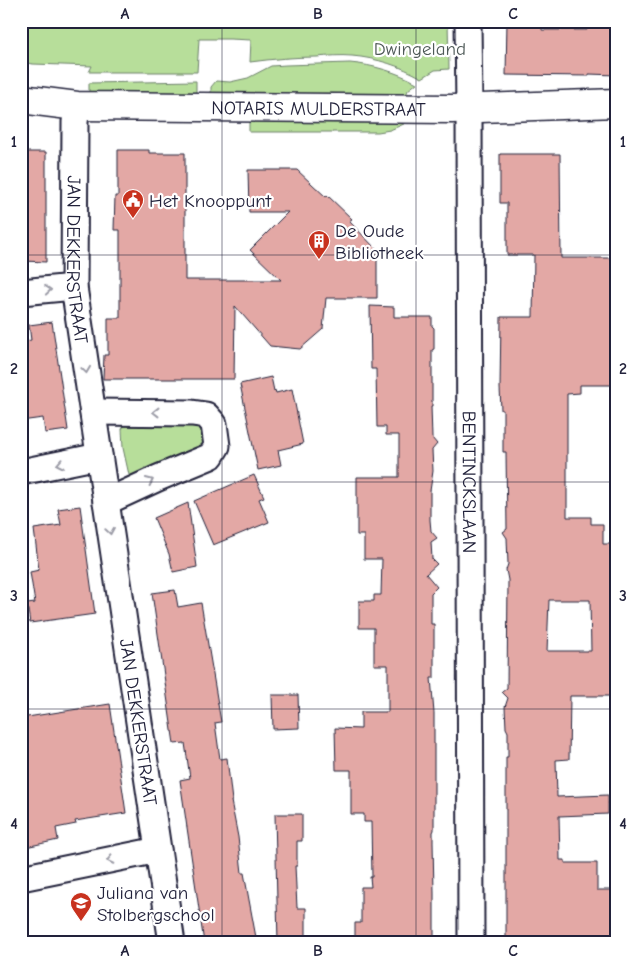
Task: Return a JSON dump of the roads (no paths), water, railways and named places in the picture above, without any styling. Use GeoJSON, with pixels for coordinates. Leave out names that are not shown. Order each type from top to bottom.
{"type":"FeatureCollection","features":[{"type":"Feature","properties":{"kind":"street","name":"BENTINCKSLAAN"},"geometry":{"type":"LineString","coordinates":[[468,21],[471,943]]}},
{"type":"Feature","properties":{"kind":"street","name":"NOTARIS MULDERSTRAAT"},"geometry":{"type":"LineString","coordinates":[[21,99],[77,106],[469,108],[616,103]]}},
{"type":"Feature","properties":{"kind":"street","name":"JAN DEKKERSTRAAT"},"geometry":{"type":"LineString","coordinates":[[77,106],[75,122],[74,287],[172,943]]}},
{"type":"Feature","properties":{"kind":"street"},"geometry":{"type":"LineString","coordinates":[[21,292],[74,287]]}},
{"type":"Feature","properties":{"kind":"street"},"geometry":{"type":"LineString","coordinates":[[92,412],[192,412],[206,415],[214,424],[217,446],[211,456],[106,502]]}},
{"type":"Feature","properties":{"kind":"street"},"geometry":{"type":"LineString","coordinates":[[21,472],[99,456]]}},
{"type":"Feature","properties":{"kind":"street"},"geometry":{"type":"LineString","coordinates":[[21,878],[158,850]]}},
{"type":"Feature","properties":{"kind":"place","name":"Het Knooppunt"},"geometry":{"type":"Point","coordinates":[133,219]}},
{"type":"Feature","properties":{"kind":"place","name":"De Oude Bibliotheek"},"geometry":{"type":"Point","coordinates":[319,260]}},
{"type":"Feature","properties":{"kind":"place","name":"Juliana van Stolbergschool"},"geometry":{"type":"Point","coordinates":[81,922]}},
{"type":"Feature","properties":{"kind":"park label","name":"Dwingeland"},"geometry":{"type":"Point","coordinates":[420,48]}}]}
